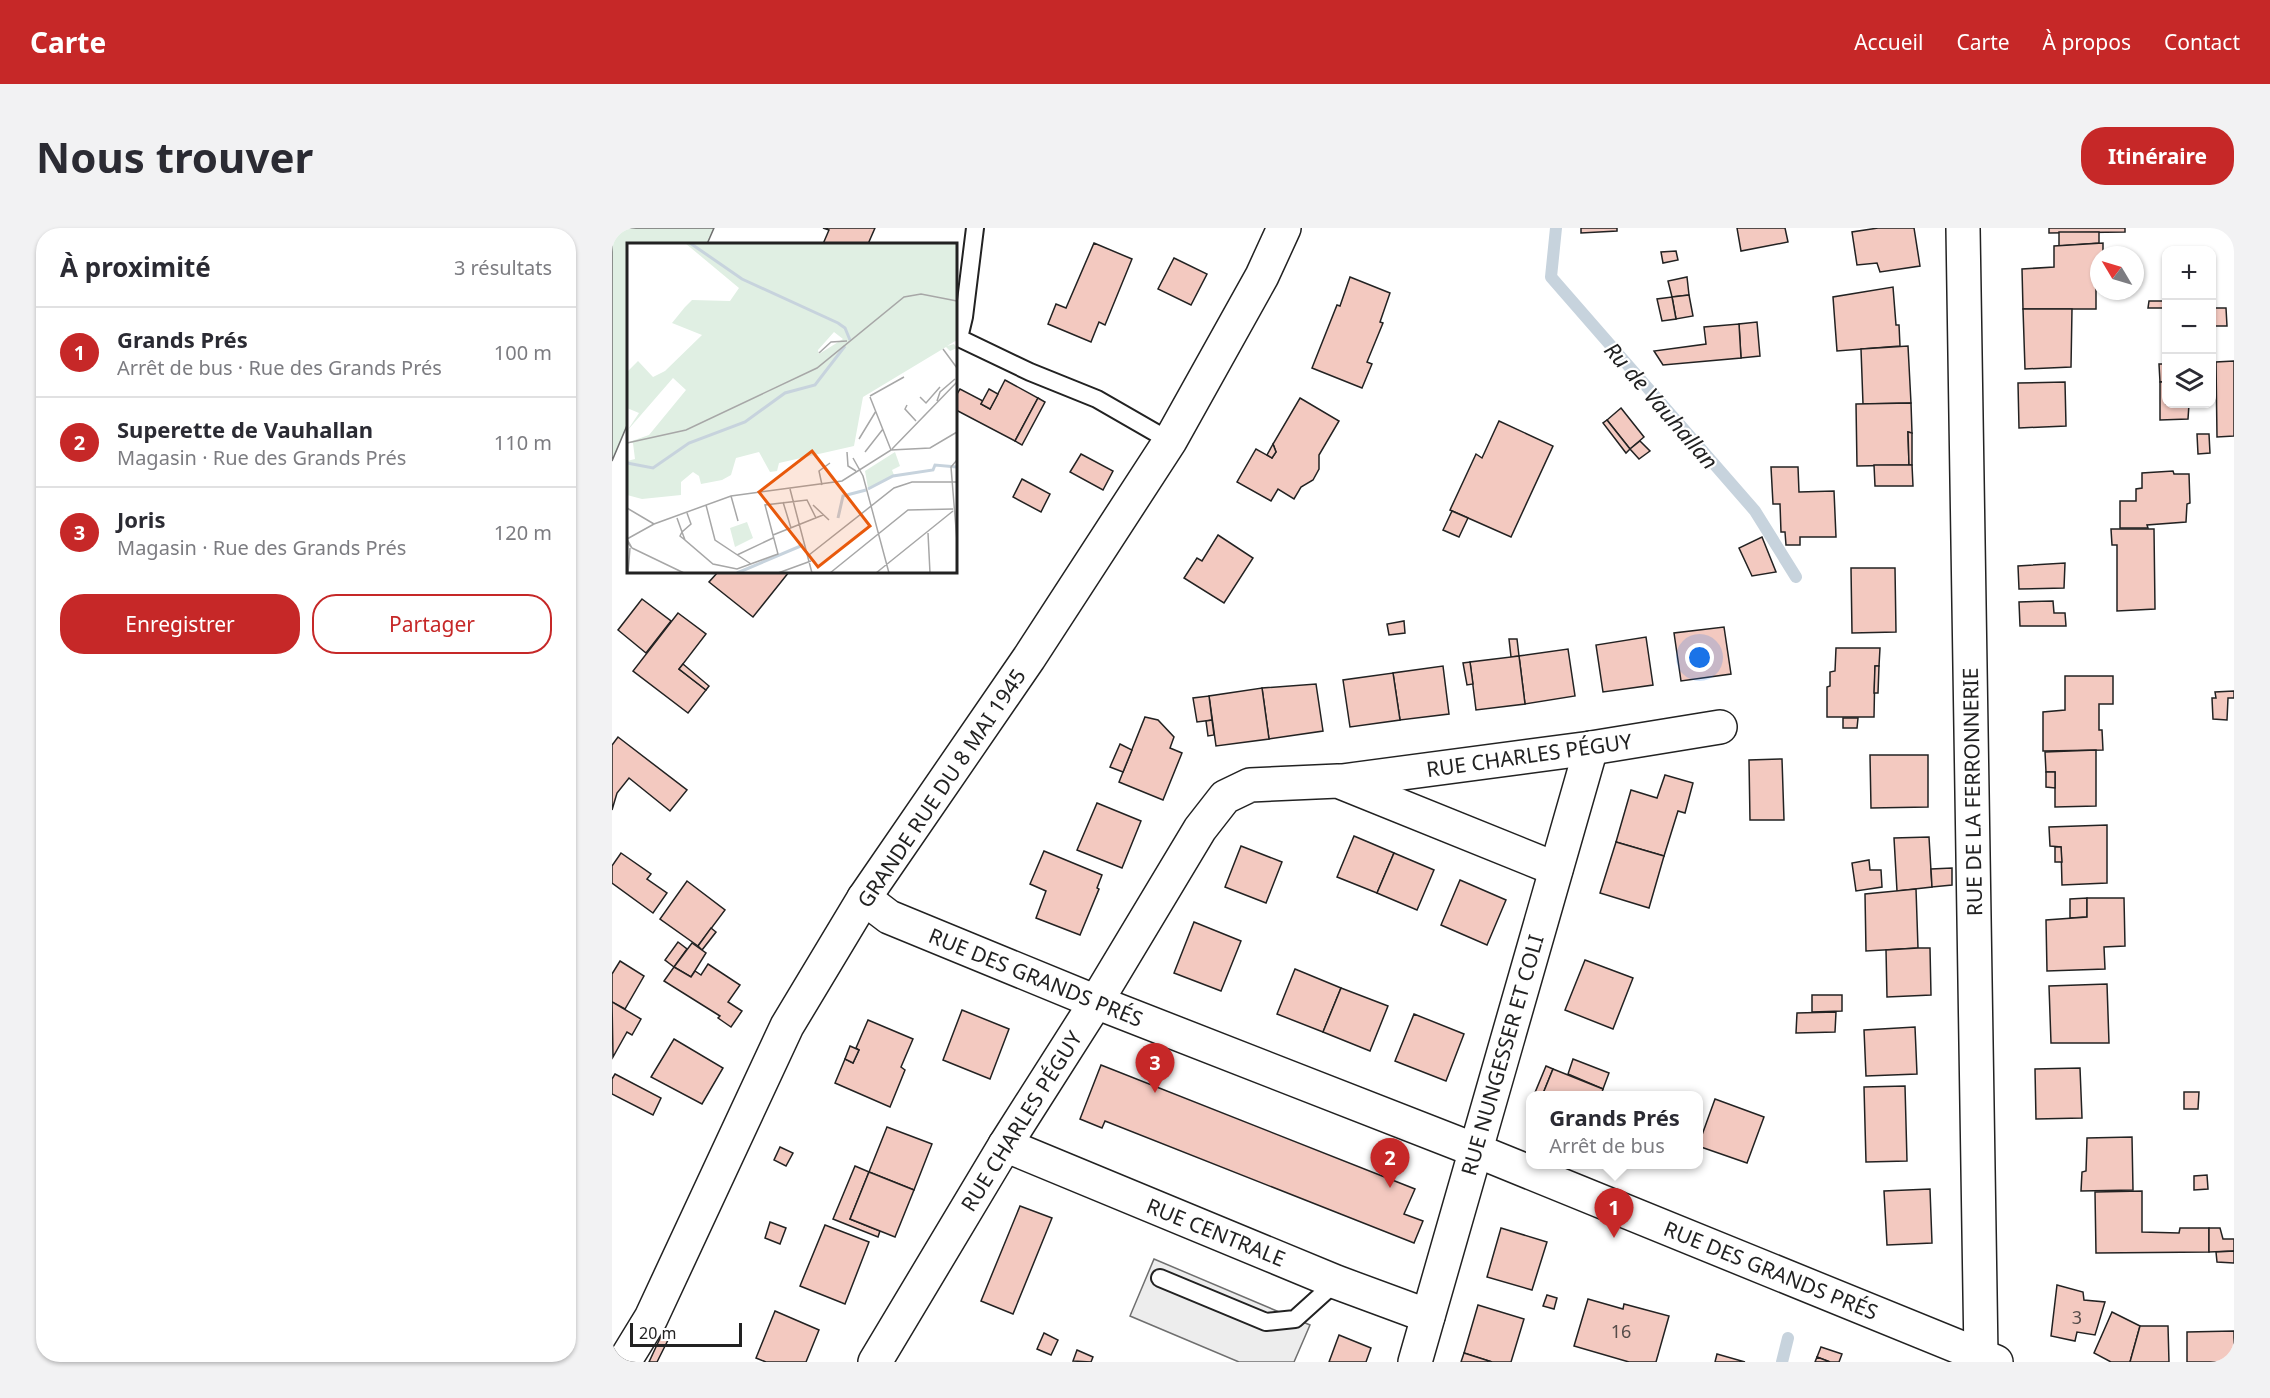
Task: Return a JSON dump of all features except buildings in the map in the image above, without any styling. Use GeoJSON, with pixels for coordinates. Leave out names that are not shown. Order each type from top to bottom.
{"type":"FeatureCollection","features":[{"type":"Feature","properties":{"kind":"street","name":"GRANDE RUE DU 8 MAI 1945"},"geometry":{"type":"LineString","coordinates":[[624,1362],[651,1318],[787,1026],[864,898],[1029,658],[1170,441],[1262,276],[1284,228]]}},
{"type":"Feature","properties":{"kind":"street","name":"RUE DE LA FERRONNERIE"},"geometry":{"type":"LineString","coordinates":[[1964,228],[1988,1359]]}},
{"type":"Feature","properties":{"kind":"street","name":"RUE CHARLES PÉGUY"},"geometry":{"type":"LineString","coordinates":[[875,1362],[1005,1145],[1200,829],[1225,797],[1250,785],[1338,781],[1591,748],[1720,727]]}},
{"type":"Feature","properties":{"kind":"street","name":"RUE NUNGESSER ET COLI"},"geometry":{"type":"LineString","coordinates":[[1415,1362],[1591,748]]}},
{"type":"Feature","properties":{"kind":"street","name":"RUE CHARLES PÉGUY"},"geometry":{"type":"LineString","coordinates":[[1338,781],[1556,868]]}},
{"type":"Feature","properties":{"kind":"street","name":"RUE DES GRANDS PRÉS"},"geometry":{"type":"LineString","coordinates":[[864,898],[889,917],[1095,1002],[1475,1150],[1988,1359]]}},
{"type":"Feature","properties":{"kind":"street","name":"RUE CENTRALE"},"geometry":{"type":"LineString","coordinates":[[1005,1145],[1336,1282],[1428,1316]]}},
{"type":"Feature","properties":{"kind":"lane"},"geometry":{"type":"LineString","coordinates":[[975,228],[959,338],[1030,372],[1097,399],[1170,441]]}},
{"type":"Feature","properties":{"kind":"lane"},"geometry":{"type":"LineString","coordinates":[[1160,1278],[1266,1322],[1295,1319],[1336,1282]]}},
{"type":"Feature","properties":{"kind":"green space"},"geometry":{"type":"Polygon","coordinates":[[[612,228],[714,228],[707,243],[627,243],[627,425],[612,461],[612,228]]]}},
{"type":"Feature","properties":{"kind":"shaded area"},"geometry":{"type":"Polygon","coordinates":[[[1154,1259],[1310,1325],[1294,1362],[1239,1362],[1130,1316],[1154,1259]]]}},
{"type":"Feature","properties":{"kind":"waterway","name":"Ru de Vauhallan"},"geometry":{"type":"LineString","coordinates":[[1556,228],[1551,277],[1755,511],[1796,577]]}},
{"type":"Feature","properties":{"kind":"waterway","name":"Ru de Vauhallan"},"geometry":{"type":"LineString","coordinates":[[1782,1362],[1788,1338]]}},
{"type":"Feature","properties":{"kind":"place","name":"Joris"},"geometry":{"type":"Point","coordinates":[1155,1093]}},
{"type":"Feature","properties":{"kind":"place","name":"Superette de Vauhallan"},"geometry":{"type":"Point","coordinates":[1390,1188]}},
{"type":"Feature","properties":{"kind":"place","name":"Grands Prés"},"geometry":{"type":"Point","coordinates":[1614,1238]}}]}
